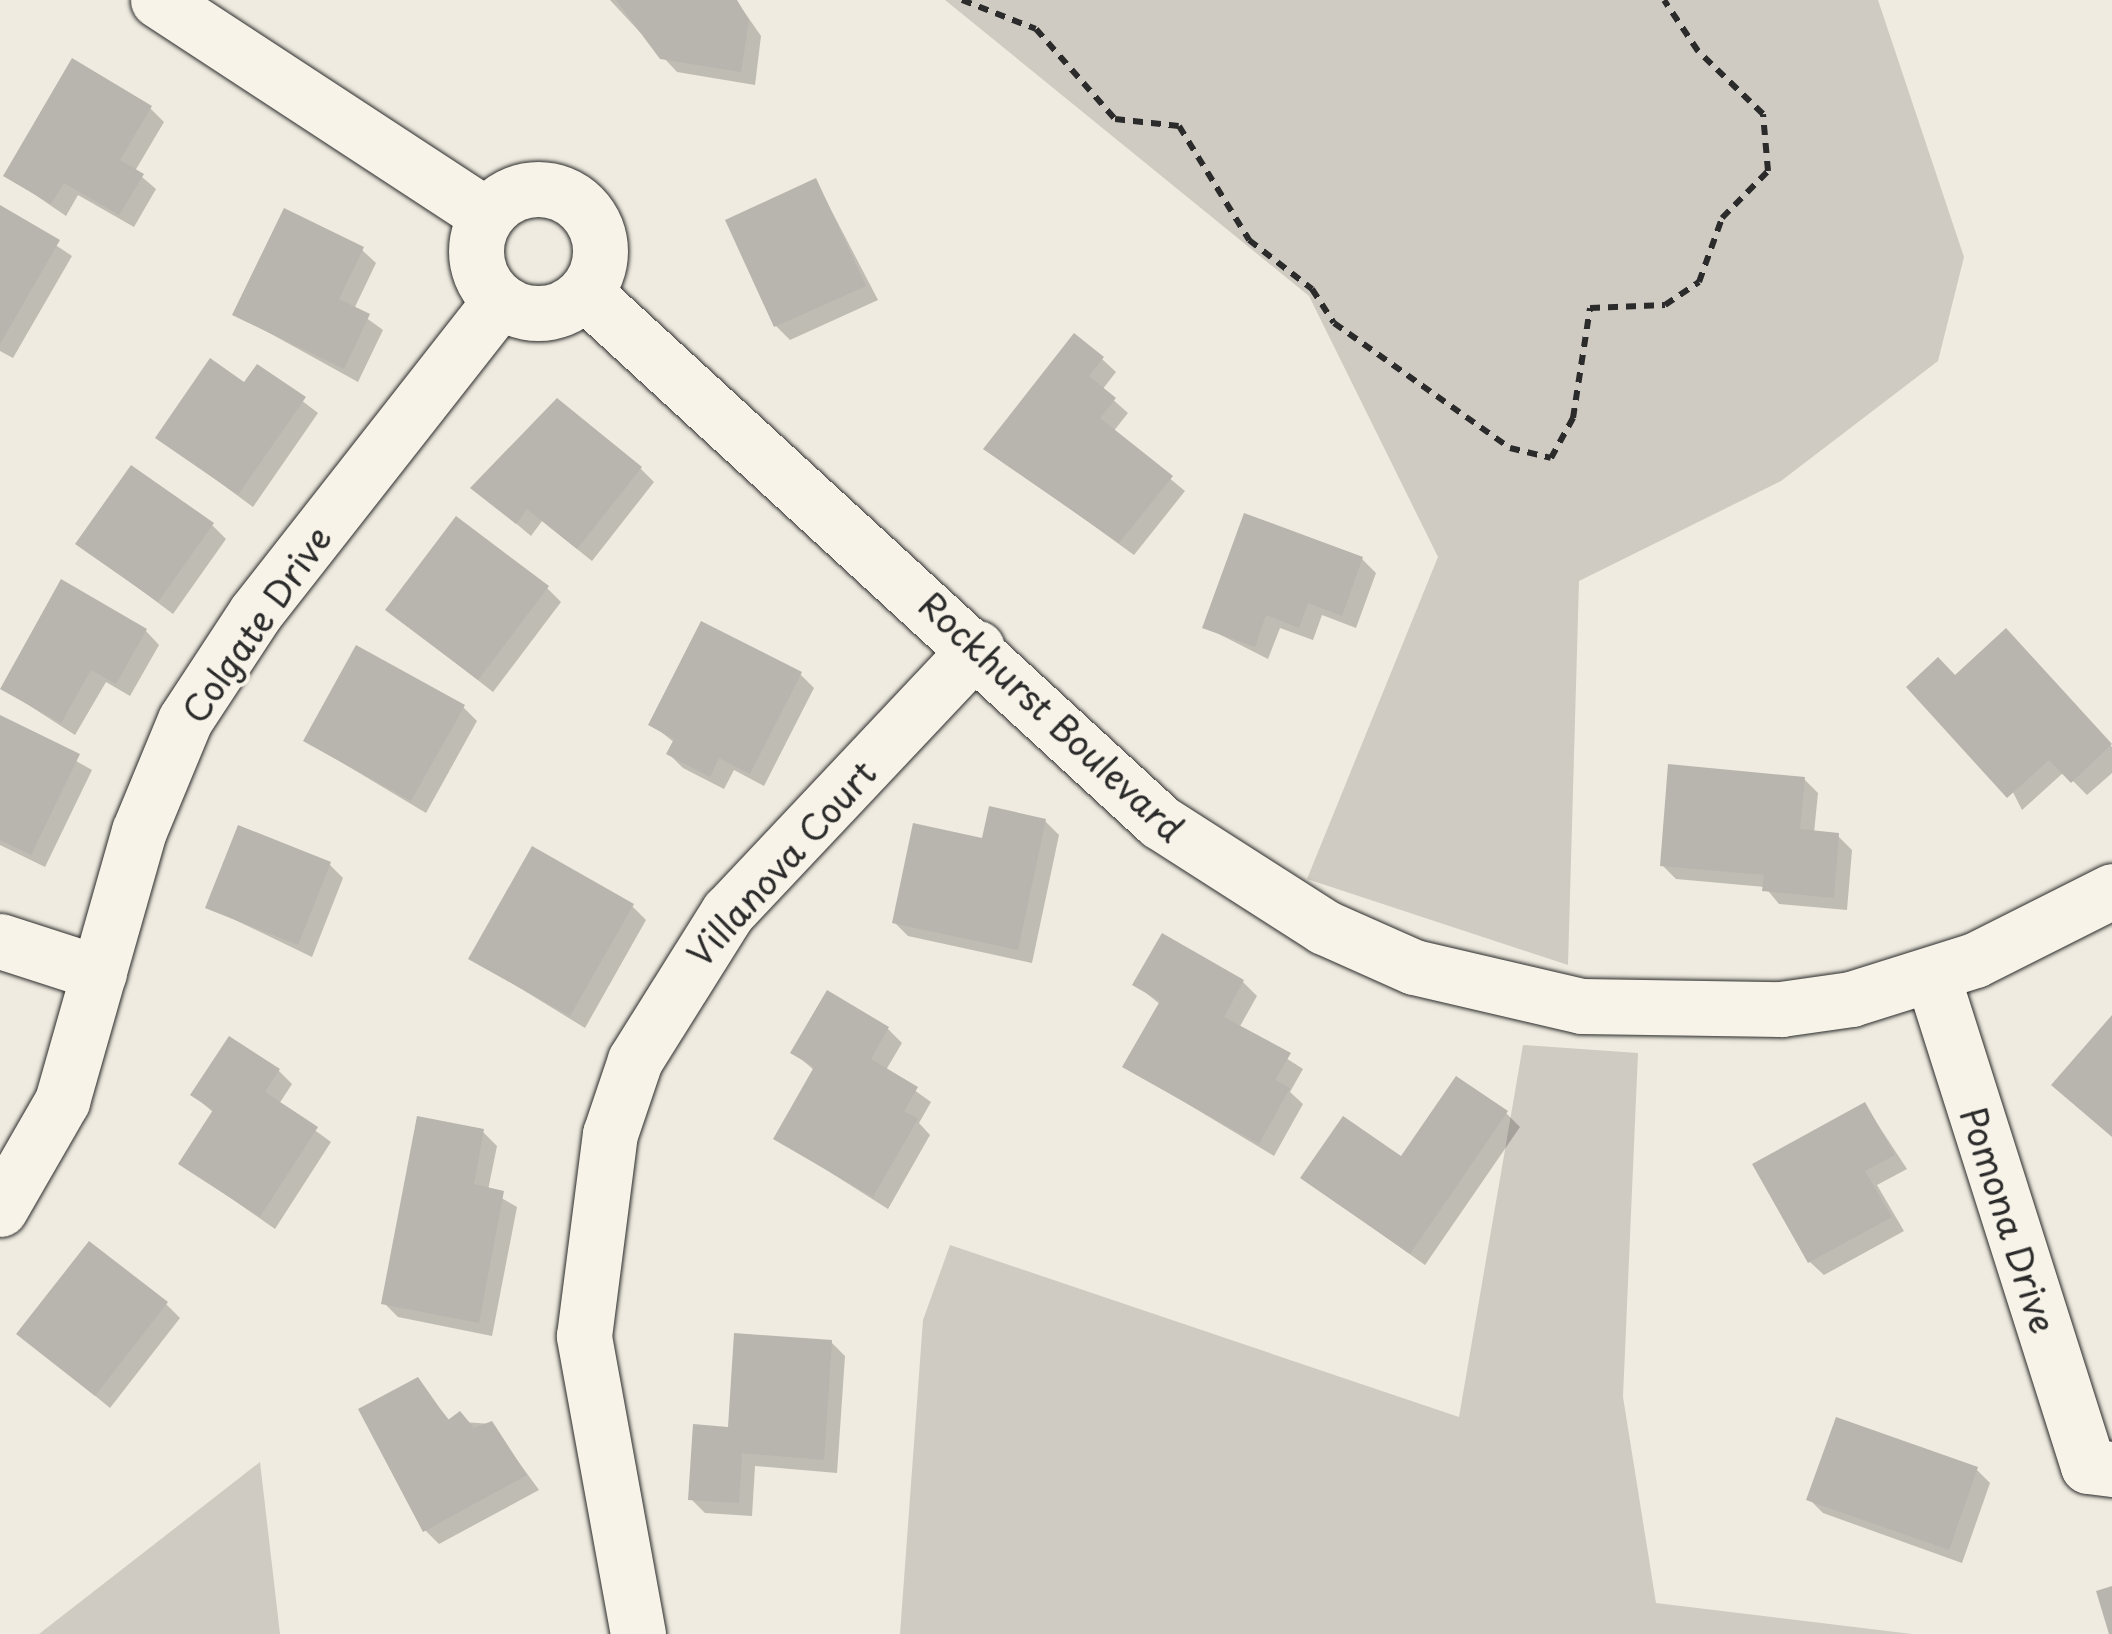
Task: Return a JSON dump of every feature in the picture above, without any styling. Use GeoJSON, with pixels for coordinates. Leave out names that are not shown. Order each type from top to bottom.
{"type":"FeatureCollection","features":[{"type":"Feature","properties":{"kind":"street"},"geometry":{"type":"LineString","coordinates":[[158,0],[486,216]]}},
{"type":"Feature","properties":{"kind":"street"},"geometry":{"type":"LineString","coordinates":[[518,191],[577,202],[600,256],[585,293],[553,312],[500,300],[476,252],[486,216],[518,191]]}},
{"type":"Feature","properties":{"kind":"street","name":"Rockhurst Boulevard"},"geometry":{"type":"LineString","coordinates":[[585,293],[977,648],[1160,822],[1324,927],[1414,966],[1582,1006],[1696,1012],[1852,999],[1932,974],[2112,891]]}},
{"type":"Feature","properties":{"kind":"street","name":"Colgate Drive"},"geometry":{"type":"LineString","coordinates":[[0,1209],[62,1101],[139,831],[186,720],[256,612],[500,300]]}},
{"type":"Feature","properties":{"kind":"street","name":"Villanova Court"},"geometry":{"type":"LineString","coordinates":[[638,1634],[584,1336],[607,1151],[636,1060],[728,912],[977,648]]}},
{"type":"Feature","properties":{"kind":"street"},"geometry":{"type":"LineString","coordinates":[[0,941],[98,973]]}},
{"type":"Feature","properties":{"kind":"street","name":"Pomona Drive"},"geometry":{"type":"LineString","coordinates":[[1932,974],[2100,1467]]}},
{"type":"Feature","properties":{"kind":"path"},"geometry":{"type":"LineString","coordinates":[[962,0],[1036,28],[1115,119],[1179,126],[1249,240],[1312,289],[1334,323],[1510,448],[1551,458],[1573,418],[1590,308],[1665,305],[1698,282],[1722,218],[1768,171],[1763,114],[1698,51],[1664,0]]}},
{"type":"Feature","properties":{"kind":"shaded area"},"geometry":{"type":"Polygon","coordinates":[[[945,0],[1878,0],[1964,257],[1938,361],[1781,481],[1579,581],[1568,965],[1307,879],[1438,557],[1309,296],[945,0]]]}},
{"type":"Feature","properties":{"kind":"shaded area"},"geometry":{"type":"Polygon","coordinates":[[[1523,1045],[1638,1053],[1623,1397],[1656,1603],[1912,1634],[900,1634],[923,1320],[950,1245],[1459,1417],[1523,1045]]]}},
{"type":"Feature","properties":{"kind":"shaded area"},"geometry":{"type":"Polygon","coordinates":[[[260,1462],[280,1634],[39,1634],[260,1462]]]}},
{"type":"Feature","properties":{"kind":"building"},"geometry":{"type":"Polygon","coordinates":[[[616,0],[737,0],[749,20],[741,72],[660,59],[616,0]]]}},
{"type":"Feature","properties":{"kind":"building"},"geometry":{"type":"Polygon","coordinates":[[[72,58],[152,106],[120,160],[144,174],[119,215],[64,183],[51,204],[3,176],[72,58]]]}},
{"type":"Feature","properties":{"kind":"building"},"geometry":{"type":"Polygon","coordinates":[[[816,178],[866,286],[774,327],[725,220],[816,178]]]}},
{"type":"Feature","properties":{"kind":"building"},"geometry":{"type":"Polygon","coordinates":[[[0,205],[60,240],[0,344],[0,205]]]}},
{"type":"Feature","properties":{"kind":"building"},"geometry":{"type":"Polygon","coordinates":[[[284,208],[364,247],[339,299],[370,314],[344,369],[232,315],[284,208]]]}},
{"type":"Feature","properties":{"kind":"building"},"geometry":{"type":"Polygon","coordinates":[[[1074,333],[1104,357],[1089,376],[1116,398],[1100,418],[1173,476],[1119,543],[983,449],[1074,333]]]}},
{"type":"Feature","properties":{"kind":"building"},"geometry":{"type":"Polygon","coordinates":[[[210,358],[244,382],[257,364],[306,397],[238,495],[155,438],[210,358]]]}},
{"type":"Feature","properties":{"kind":"building"},"geometry":{"type":"Polygon","coordinates":[[[557,398],[642,467],[577,549],[527,509],[516,524],[470,488],[557,398]]]}},
{"type":"Feature","properties":{"kind":"building"},"geometry":{"type":"Polygon","coordinates":[[[131,465],[214,523],[158,602],[75,544],[131,465]]]}},
{"type":"Feature","properties":{"kind":"building"},"geometry":{"type":"Polygon","coordinates":[[[1244,513],[1363,557],[1342,616],[1308,603],[1299,628],[1266,615],[1255,647],[1202,628],[1244,513]]]}},
{"type":"Feature","properties":{"kind":"building"},"geometry":{"type":"Polygon","coordinates":[[[456,516],[549,586],[478,680],[385,610],[456,516]]]}},
{"type":"Feature","properties":{"kind":"building"},"geometry":{"type":"Polygon","coordinates":[[[61,579],[147,629],[116,684],[91,670],[61,723],[0,689],[61,579]]]}},
{"type":"Feature","properties":{"kind":"building"},"geometry":{"type":"Polygon","coordinates":[[[701,621],[802,672],[750,774],[719,758],[710,777],[666,754],[674,739],[648,725],[701,621]]]}},
{"type":"Feature","properties":{"kind":"building"},"geometry":{"type":"Polygon","coordinates":[[[2006,628],[2112,744],[2071,783],[2049,760],[2007,798],[1906,687],[1938,657],[1955,675],[2006,628]]]}},
{"type":"Feature","properties":{"kind":"building"},"geometry":{"type":"Polygon","coordinates":[[[356,645],[465,705],[411,801],[303,741],[356,645]]]}},
{"type":"Feature","properties":{"kind":"building"},"geometry":{"type":"Polygon","coordinates":[[[0,715],[80,754],[31,855],[0,840],[0,715]]]}},
{"type":"Feature","properties":{"kind":"building"},"geometry":{"type":"Polygon","coordinates":[[[1668,764],[1805,777],[1800,829],[1839,833],[1834,898],[1762,891],[1764,875],[1660,866],[1668,764]]]}},
{"type":"Feature","properties":{"kind":"building"},"geometry":{"type":"Polygon","coordinates":[[[989,806],[1046,819],[1018,950],[892,923],[913,823],[982,838],[989,806]]]}},
{"type":"Feature","properties":{"kind":"building"},"geometry":{"type":"Polygon","coordinates":[[[238,825],[331,862],[298,945],[205,908],[238,825]]]}},
{"type":"Feature","properties":{"kind":"building"},"geometry":{"type":"Polygon","coordinates":[[[532,846],[634,904],[570,1016],[468,959],[532,846]]]}},
{"type":"Feature","properties":{"kind":"building"},"geometry":{"type":"Polygon","coordinates":[[[1162,933],[1244,980],[1224,1017],[1291,1053],[1275,1080],[1290,1088],[1259,1144],[1122,1067],[1160,1001],[1132,985],[1162,933]]]}},
{"type":"Feature","properties":{"kind":"building"},"geometry":{"type":"Polygon","coordinates":[[[827,990],[889,1027],[871,1059],[918,1087],[904,1111],[918,1119],[873,1197],[773,1139],[814,1067],[790,1053],[827,990]]]}},
{"type":"Feature","properties":{"kind":"building"},"geometry":{"type":"Polygon","coordinates":[[[2112,1015],[2112,1137],[2051,1085],[2112,1015]]]}},
{"type":"Feature","properties":{"kind":"building"},"geometry":{"type":"Polygon","coordinates":[[[229,1036],[280,1069],[265,1092],[318,1127],[260,1217],[178,1164],[213,1110],[190,1095],[229,1036]]]}},
{"type":"Feature","properties":{"kind":"building"},"geometry":{"type":"Polygon","coordinates":[[[1456,1076],[1508,1111],[1410,1254],[1300,1178],[1343,1116],[1401,1156],[1456,1076]]]}},
{"type":"Feature","properties":{"kind":"building"},"geometry":{"type":"Polygon","coordinates":[[[1865,1102],[1895,1155],[1865,1171],[1892,1217],[1808,1263],[1752,1164],[1865,1102]]]}},
{"type":"Feature","properties":{"kind":"building"},"geometry":{"type":"Polygon","coordinates":[[[417,1116],[484,1129],[474,1184],[504,1191],[479,1323],[381,1304],[417,1116]]]}},
{"type":"Feature","properties":{"kind":"building"},"geometry":{"type":"Polygon","coordinates":[[[89,1241],[168,1302],[95,1396],[16,1334],[89,1241]]]}},
{"type":"Feature","properties":{"kind":"building"},"geometry":{"type":"Polygon","coordinates":[[[734,1333],[832,1340],[824,1460],[742,1453],[739,1503],[688,1500],[693,1424],[728,1427],[734,1333]]]}},
{"type":"Feature","properties":{"kind":"building"},"geometry":{"type":"Polygon","coordinates":[[[418,1377],[448,1420],[460,1411],[474,1428],[492,1421],[527,1475],[423,1532],[358,1409],[418,1377]]]}},
{"type":"Feature","properties":{"kind":"building"},"geometry":{"type":"Polygon","coordinates":[[[1836,1417],[1978,1467],[1949,1550],[1806,1500],[1836,1417]]]}},
{"type":"Feature","properties":{"kind":"building"},"geometry":{"type":"Polygon","coordinates":[[[2112,1586],[2112,1634],[2109,1634],[2096,1591],[2112,1586]]]}}]}
